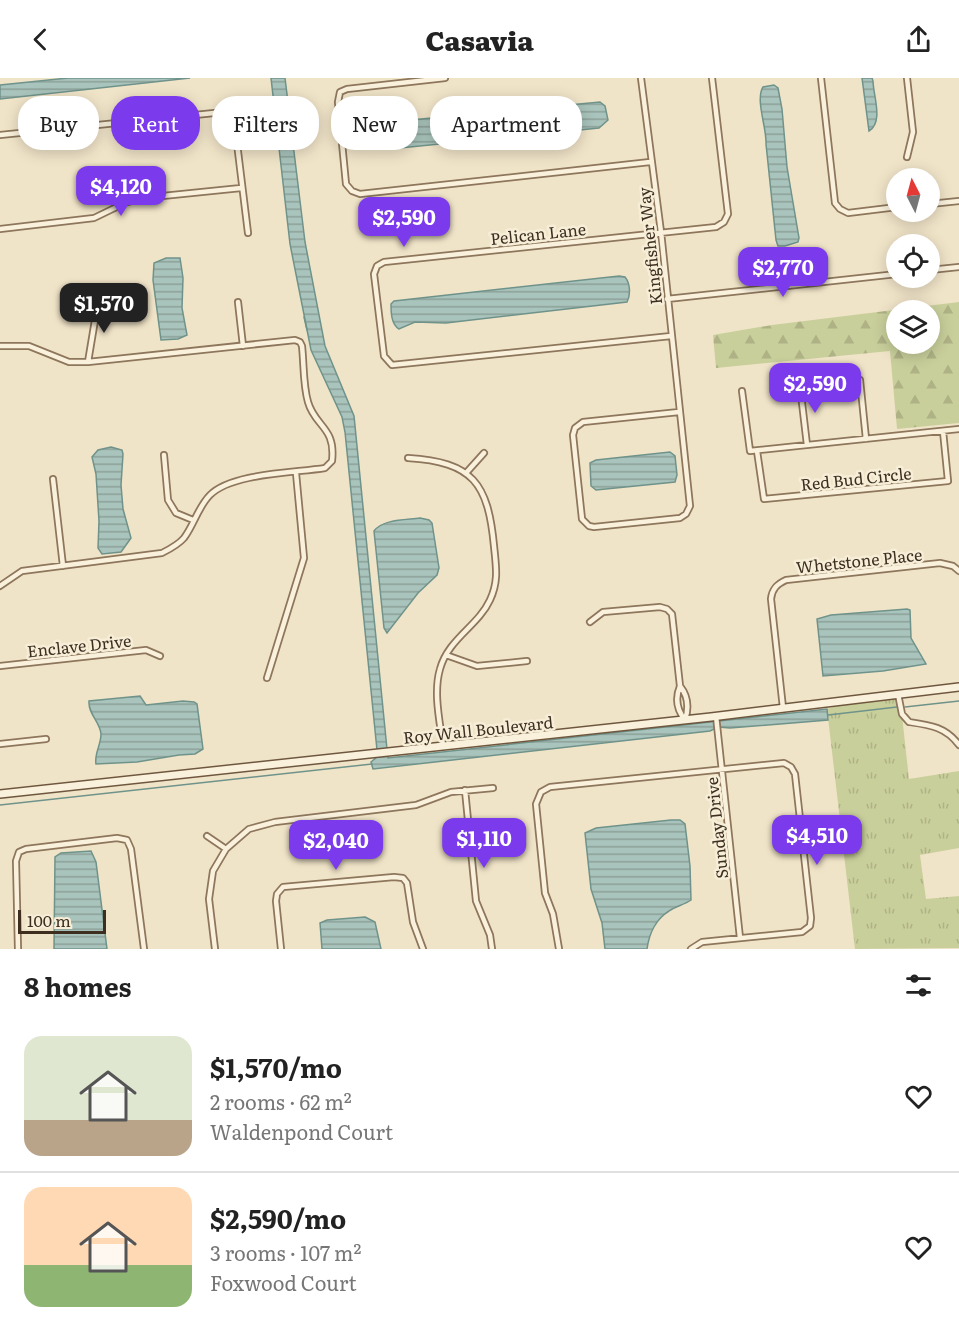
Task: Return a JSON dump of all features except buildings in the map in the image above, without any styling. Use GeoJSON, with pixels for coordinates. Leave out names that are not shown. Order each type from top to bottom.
{"type":"FeatureCollection","features":[{"type":"Feature","properties":{"kind":"street"},"geometry":{"type":"LineString","coordinates":[[445,78],[347,89],[340,93],[338,102],[346,184],[352,191],[360,194],[650,162]]}},
{"type":"Feature","properties":{"kind":"street","name":"Kingfisher Way"},"geometry":{"type":"LineString","coordinates":[[641,78],[650,162],[661,232],[690,506],[686,514],[680,518],[589,526],[582,519],[573,435],[575,428],[583,422],[679,412]]}},
{"type":"Feature","properties":{"kind":"street","name":"Pelican Lane"},"geometry":{"type":"LineString","coordinates":[[671,336],[392,365],[384,356],[374,274],[377,266],[384,262],[716,227],[724,222],[728,214],[712,78]]}},
{"type":"Feature","properties":{"kind":"street"},"geometry":{"type":"LineString","coordinates":[[821,78],[835,203],[840,210],[848,213],[886,208]]}},
{"type":"Feature","properties":{"kind":"street"},"geometry":{"type":"LineString","coordinates":[[907,78],[913,132],[907,157]]}},
{"type":"Feature","properties":{"kind":"street"},"geometry":{"type":"LineString","coordinates":[[0,135],[224,112],[230,114],[234,119],[248,233]]}},
{"type":"Feature","properties":{"kind":"street"},"geometry":{"type":"LineString","coordinates":[[0,229],[94,218],[127,202],[143,198],[242,188]]}},
{"type":"Feature","properties":{"kind":"street"},"geometry":{"type":"LineString","coordinates":[[940,203],[959,201]]}},
{"type":"Feature","properties":{"kind":"street"},"geometry":{"type":"LineString","coordinates":[[940,269],[959,267]]}},
{"type":"Feature","properties":{"kind":"street"},"geometry":{"type":"LineString","coordinates":[[668,299],[886,275]]}},
{"type":"Feature","properties":{"kind":"street"},"geometry":{"type":"LineString","coordinates":[[88,362],[98,302]]}},
{"type":"Feature","properties":{"kind":"street"},"geometry":{"type":"LineString","coordinates":[[238,302],[243,346]]}},
{"type":"Feature","properties":{"kind":"street"},"geometry":{"type":"LineString","coordinates":[[0,346],[29,346],[69,362],[88,362],[295,340],[302,346],[308,404],[330,436],[333,451],[332,461],[325,468],[240,479],[222,486],[209,495],[185,537],[174,547],[162,553],[148,557],[22,571],[0,586]]}},
{"type":"Feature","properties":{"kind":"street"},"geometry":{"type":"LineString","coordinates":[[860,380],[866,439]]}},
{"type":"Feature","properties":{"kind":"street"},"geometry":{"type":"LineString","coordinates":[[800,386],[807,445]]}},
{"type":"Feature","properties":{"kind":"street"},"geometry":{"type":"LineString","coordinates":[[742,391],[750,451],[959,429]]}},
{"type":"Feature","properties":{"kind":"street","name":"Red Bud Circle"},"geometry":{"type":"LineString","coordinates":[[758,451],[764,500],[948,481],[943,431]]}},
{"type":"Feature","properties":{"kind":"street"},"geometry":{"type":"LineString","coordinates":[[466,473],[484,453]]}},
{"type":"Feature","properties":{"kind":"street"},"geometry":{"type":"LineString","coordinates":[[164,455],[168,500],[176,513],[193,520]]}},
{"type":"Feature","properties":{"kind":"street"},"geometry":{"type":"LineString","coordinates":[[408,458],[434,460],[466,473],[487,502],[491,519],[498,577],[489,602],[454,642],[446,655],[436,684],[443,746]]}},
{"type":"Feature","properties":{"kind":"street"},"geometry":{"type":"LineString","coordinates":[[267,678],[304,558],[296,473]]}},
{"type":"Feature","properties":{"kind":"street"},"geometry":{"type":"LineString","coordinates":[[53,479],[63,566]]}},
{"type":"Feature","properties":{"kind":"street","name":"Whetstone Place"},"geometry":{"type":"LineString","coordinates":[[783,708],[771,599],[772,593],[780,583],[786,580],[940,563],[953,566],[959,571]]}},
{"type":"Feature","properties":{"kind":"street"},"geometry":{"type":"LineString","coordinates":[[590,622],[603,612],[660,607],[672,614],[680,687],[677,694],[678,712],[685,720]]}},
{"type":"Feature","properties":{"kind":"street","name":"Enclave Drive"},"geometry":{"type":"LineString","coordinates":[[0,666],[146,650],[160,656]]}},
{"type":"Feature","properties":{"kind":"street"},"geometry":{"type":"LineString","coordinates":[[446,655],[477,666],[526,661]]}},
{"type":"Feature","properties":{"kind":"street"},"geometry":{"type":"LineString","coordinates":[[680,687],[686,693],[685,720]]}},
{"type":"Feature","properties":{"kind":"street","name":"Roy Wall Boulevard"},"geometry":{"type":"LineString","coordinates":[[0,794],[685,720],[959,687]]}},
{"type":"Feature","properties":{"kind":"street"},"geometry":{"type":"LineString","coordinates":[[898,694],[902,714],[909,722],[934,725],[959,745]]}},
{"type":"Feature","properties":{"kind":"street","name":"Sunday Drive"},"geometry":{"type":"LineString","coordinates":[[716,716],[740,938]]}},
{"type":"Feature","properties":{"kind":"street"},"geometry":{"type":"LineString","coordinates":[[0,744],[46,739]]}},
{"type":"Feature","properties":{"kind":"street"},"geometry":{"type":"LineString","coordinates":[[559,949],[553,914],[545,893],[536,804],[541,792],[550,787],[784,763],[791,767],[795,774],[810,926],[802,932],[702,942],[691,949]]}},
{"type":"Feature","properties":{"kind":"street"},"geometry":{"type":"LineString","coordinates":[[215,949],[209,899],[213,871],[226,849],[249,829],[275,822],[416,805],[465,790],[493,788]]}},
{"type":"Feature","properties":{"kind":"street"},"geometry":{"type":"LineString","coordinates":[[465,790],[476,901],[490,935],[492,949]]}},
{"type":"Feature","properties":{"kind":"street"},"geometry":{"type":"LineString","coordinates":[[207,836],[226,849]]}},
{"type":"Feature","properties":{"kind":"street"},"geometry":{"type":"LineString","coordinates":[[18,949],[16,861],[19,852],[26,849],[117,838],[127,840],[131,849],[144,949]]}},
{"type":"Feature","properties":{"kind":"street"},"geometry":{"type":"LineString","coordinates":[[281,949],[276,901],[283,887],[394,877],[403,879],[406,883],[413,922],[423,949]]}},
{"type":"Feature","properties":{"kind":"green space"},"geometry":{"type":"Polygon","coordinates":[[[959,302],[959,423],[897,429],[890,354],[940,354],[940,304],[959,302]]]}},
{"type":"Feature","properties":{"kind":"green space"},"geometry":{"type":"Polygon","coordinates":[[[886,311],[886,351],[716,368],[713,335],[886,311]]]}},
{"type":"Feature","properties":{"kind":"green space"},"geometry":{"type":"Polygon","coordinates":[[[900,697],[909,779],[959,771],[959,848],[920,855],[926,899],[959,896],[959,948],[855,949],[827,709],[843,704],[900,697]]]}},
{"type":"Feature","properties":{"kind":"water"},"geometry":{"type":"Polygon","coordinates":[[[68,78],[190,78],[0,99],[0,85],[68,78]]]}},
{"type":"Feature","properties":{"kind":"water"},"geometry":{"type":"Polygon","coordinates":[[[271,78],[285,78],[287,96],[273,96],[271,78]]]}},
{"type":"Feature","properties":{"kind":"water"},"geometry":{"type":"Polygon","coordinates":[[[862,78],[872,78],[876,101],[876,121],[869,131],[862,78]]]}},
{"type":"Feature","properties":{"kind":"water"},"geometry":{"type":"Polygon","coordinates":[[[774,85],[778,88],[782,109],[787,167],[799,238],[798,242],[785,246],[778,246],[776,240],[760,99],[763,87],[774,85]]]}},
{"type":"Feature","properties":{"kind":"water"},"geometry":{"type":"Polygon","coordinates":[[[600,102],[605,106],[608,120],[599,128],[582,130],[582,104],[600,102]]]}},
{"type":"Feature","properties":{"kind":"water"},"geometry":{"type":"Polygon","coordinates":[[[430,118],[430,145],[418,146],[418,119],[430,118]]]}},
{"type":"Feature","properties":{"kind":"water"},"geometry":{"type":"Polygon","coordinates":[[[279,150],[294,150],[305,242],[325,346],[354,416],[387,749],[377,750],[345,432],[342,417],[311,350],[290,244],[279,150]]]}},
{"type":"Feature","properties":{"kind":"water"},"geometry":{"type":"Polygon","coordinates":[[[166,258],[180,258],[183,278],[182,308],[187,335],[178,339],[161,340],[153,280],[154,263],[166,258]]]}},
{"type":"Feature","properties":{"kind":"water"},"geometry":{"type":"Polygon","coordinates":[[[625,277],[628,282],[627,302],[446,323],[415,322],[399,329],[392,318],[391,304],[394,301],[625,277]]]}},
{"type":"Feature","properties":{"kind":"water"},"geometry":{"type":"Polygon","coordinates":[[[111,447],[122,450],[123,454],[121,485],[123,509],[131,538],[121,552],[102,554],[98,548],[96,474],[92,457],[98,450],[111,447]]]}},
{"type":"Feature","properties":{"kind":"water"},"geometry":{"type":"Polygon","coordinates":[[[670,452],[675,456],[677,475],[675,482],[596,490],[591,486],[590,463],[596,460],[670,452]]]}},
{"type":"Feature","properties":{"kind":"water"},"geometry":{"type":"Polygon","coordinates":[[[420,518],[432,523],[439,568],[437,575],[418,593],[387,633],[384,628],[374,531],[389,522],[420,518]]]}},
{"type":"Feature","properties":{"kind":"water"},"geometry":{"type":"Polygon","coordinates":[[[910,610],[911,638],[926,664],[883,671],[823,676],[817,619],[831,615],[910,610]]]}},
{"type":"Feature","properties":{"kind":"water"},"geometry":{"type":"Polygon","coordinates":[[[140,696],[146,705],[183,701],[197,704],[203,749],[195,754],[137,762],[96,764],[101,734],[90,710],[89,701],[140,696]]]}},
{"type":"Feature","properties":{"kind":"water"},"geometry":{"type":"Polygon","coordinates":[[[827,709],[828,720],[718,727],[710,731],[373,769],[371,762],[377,757],[388,756],[388,758],[827,709]]]}},
{"type":"Feature","properties":{"kind":"water"},"geometry":{"type":"Polygon","coordinates":[[[680,820],[685,824],[691,900],[660,918],[651,932],[647,949],[605,949],[602,923],[591,889],[585,833],[596,828],[680,820]]]}},
{"type":"Feature","properties":{"kind":"water"},"geometry":{"type":"Polygon","coordinates":[[[91,851],[96,862],[107,949],[54,949],[55,857],[61,853],[91,851]]]}},
{"type":"Feature","properties":{"kind":"water"},"geometry":{"type":"Polygon","coordinates":[[[365,917],[375,922],[381,949],[322,949],[320,923],[327,920],[365,917]]]}},
{"type":"Feature","properties":{"kind":"waterway"},"geometry":{"type":"LineString","coordinates":[[304,317],[307,330]]}},
{"type":"Feature","properties":{"kind":"waterway"},"geometry":{"type":"LineString","coordinates":[[905,707],[959,701]]}},
{"type":"Feature","properties":{"kind":"waterway"},"geometry":{"type":"LineString","coordinates":[[828,715],[897,707]]}},
{"type":"Feature","properties":{"kind":"waterway"},"geometry":{"type":"LineString","coordinates":[[0,805],[372,764]]}}]}
